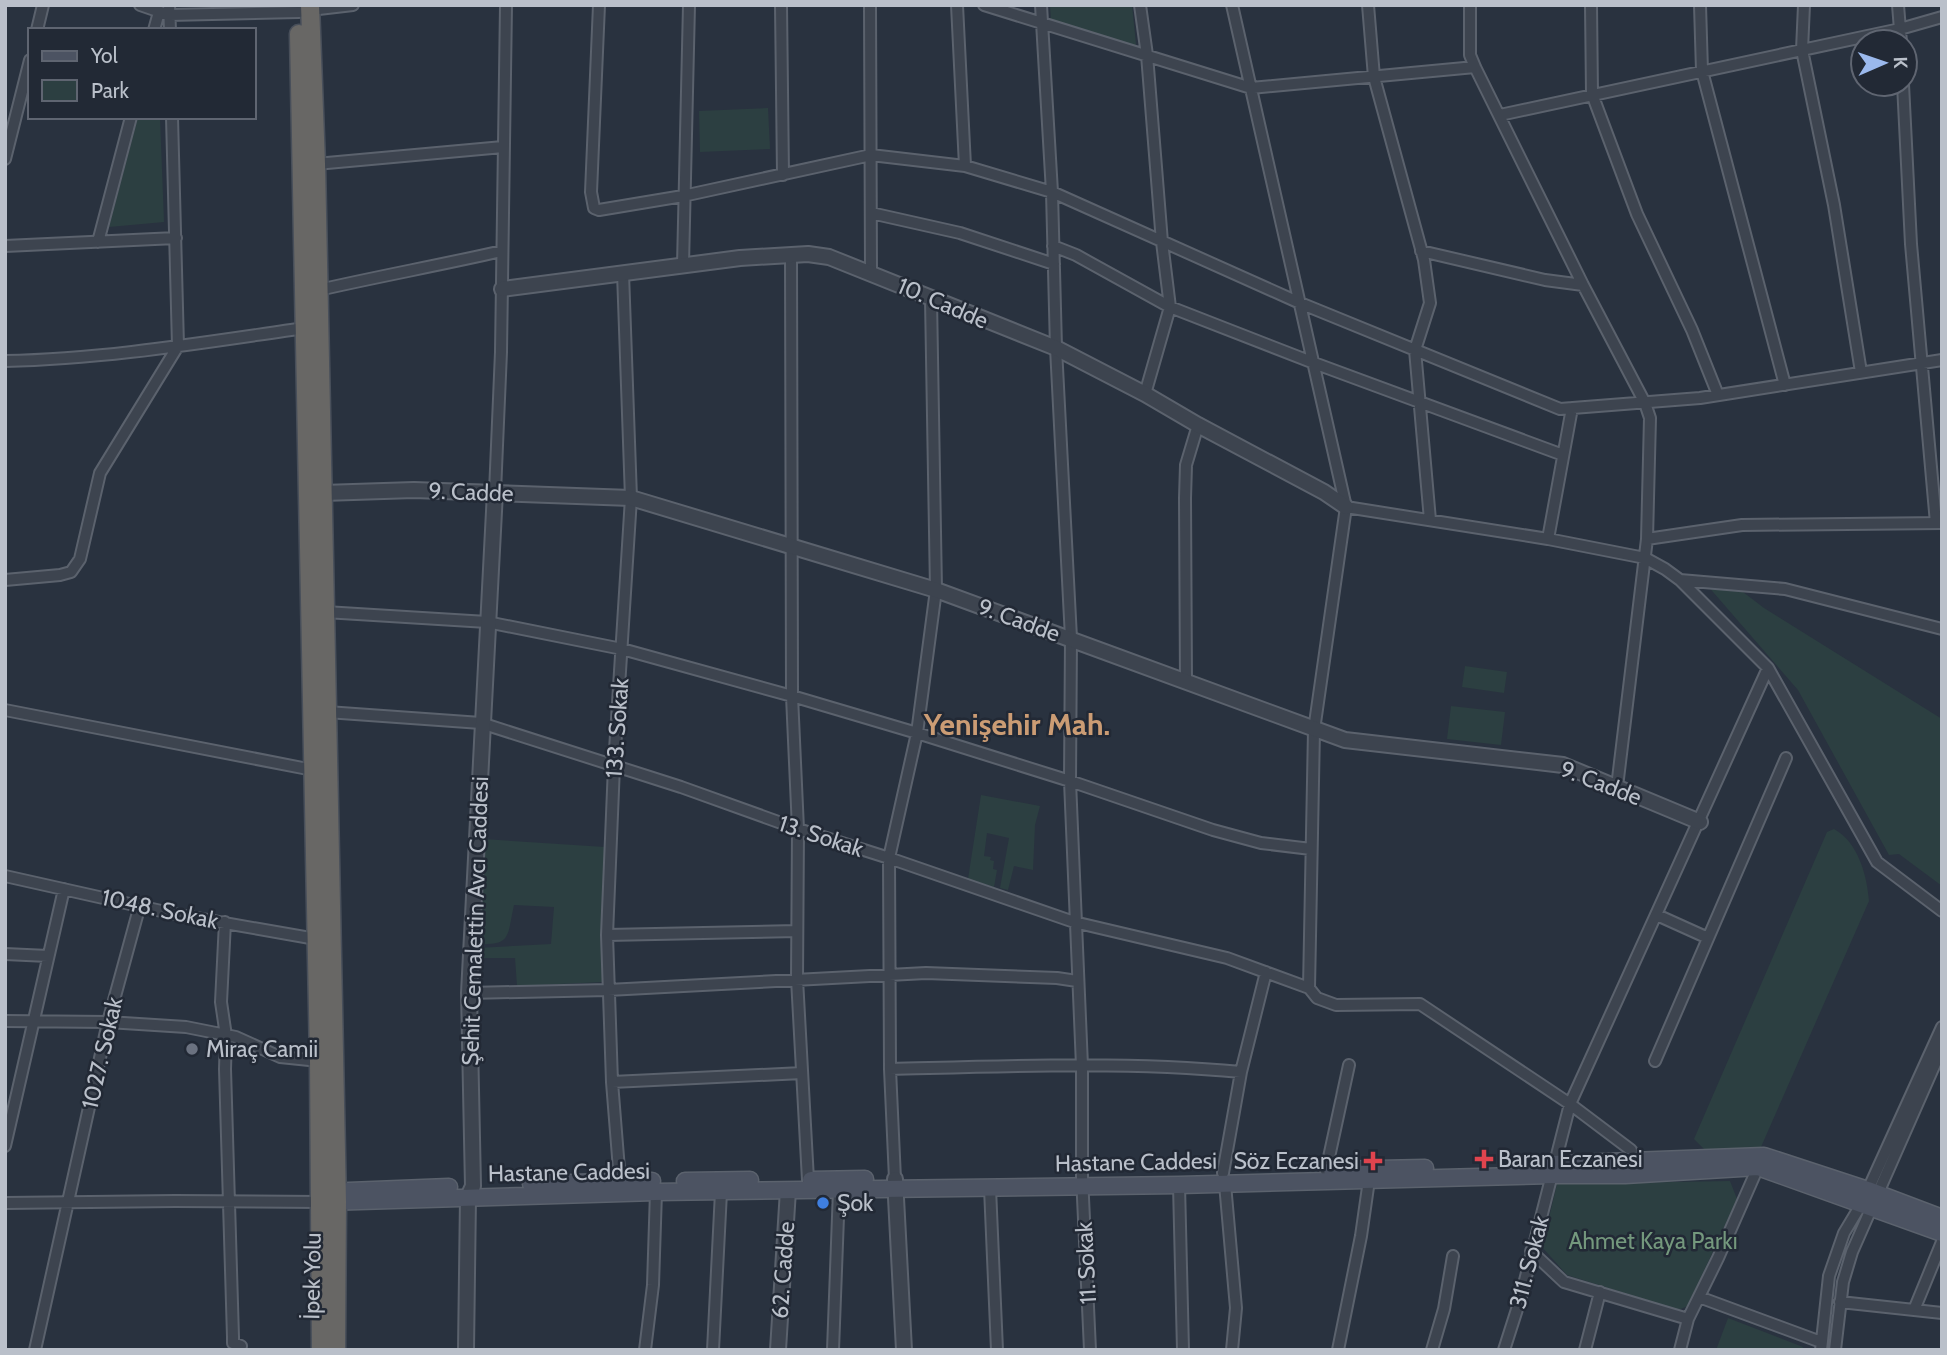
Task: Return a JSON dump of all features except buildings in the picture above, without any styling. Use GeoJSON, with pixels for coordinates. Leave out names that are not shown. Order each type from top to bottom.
{"type":"FeatureCollection","features":[{"type":"Feature","properties":{"kind":"highway"},"geometry":{"type":"LineString","coordinates":[[304,8],[316,164],[327,712],[328,1197],[321,1350]]}},
{"type":"Feature","properties":{"kind":"highway"},"geometry":{"type":"LineString","coordinates":[[304,8],[305,328],[318,1061],[328,1197]]}},
{"type":"Feature","properties":{"kind":"highway","name":"İpek Yolu"},"geometry":{"type":"LineString","coordinates":[[328,1197],[336,1350]]}},
{"type":"Feature","properties":{"kind":"main road","name":"Hastane Caddesi"},"geometry":{"type":"LineString","coordinates":[[328,1197],[620,1182],[808,1180],[990,1188],[1083,1180],[1180,1185],[1326,1171],[1628,1169],[1761,1162],[1870,1198],[1942,1218]]}},
{"type":"Feature","properties":{"kind":"main road","name":"Hastane Caddesi"},"geometry":{"type":"LineString","coordinates":[[470,1191],[721,1192],[839,1190],[895,1184],[1083,1180],[1368,1180],[1554,1169]]}},
{"type":"Feature","properties":{"kind":"main road","name":"Hastane Caddesi"},"geometry":{"type":"LineString","coordinates":[[1870,1198],[1942,1233]]}},
{"type":"Feature","properties":{"kind":"street"},"geometry":{"type":"LineString","coordinates":[[38,28],[44,5]]}},
{"type":"Feature","properties":{"kind":"street"},"geometry":{"type":"LineString","coordinates":[[140,5],[166,11],[353,5]]}},
{"type":"Feature","properties":{"kind":"street"},"geometry":{"type":"LineString","coordinates":[[495,492],[502,289],[506,5]]}},
{"type":"Feature","properties":{"kind":"street"},"geometry":{"type":"LineString","coordinates":[[598,5],[591,192],[594,208],[599,210],[683,196],[871,155],[965,166],[1052,192],[1300,303],[1560,409],[1718,395],[1942,360]]}},
{"type":"Feature","properties":{"kind":"street"},"geometry":{"type":"LineString","coordinates":[[683,265],[689,5]]}},
{"type":"Feature","properties":{"kind":"street"},"geometry":{"type":"LineString","coordinates":[[781,5],[783,175]]}},
{"type":"Feature","properties":{"kind":"street"},"geometry":{"type":"LineString","coordinates":[[870,5],[871,272]]}},
{"type":"Feature","properties":{"kind":"street"},"geometry":{"type":"LineString","coordinates":[[957,5],[965,166]]}},
{"type":"Feature","properties":{"kind":"street"},"geometry":{"type":"LineString","coordinates":[[984,5],[1251,88],[1475,67]]}},
{"type":"Feature","properties":{"kind":"street","name":"11. Sokak"},"geometry":{"type":"LineString","coordinates":[[1041,5],[1052,192],[1056,348],[1070,638],[1070,781],[1090,1350]]}},
{"type":"Feature","properties":{"kind":"street"},"geometry":{"type":"LineString","coordinates":[[1140,5],[1147,55],[1161,242],[1170,307],[1145,394]]}},
{"type":"Feature","properties":{"kind":"street"},"geometry":{"type":"LineString","coordinates":[[1232,5],[1346,507],[1314,730],[1309,988]]}},
{"type":"Feature","properties":{"kind":"street"},"geometry":{"type":"LineString","coordinates":[[1368,5],[1374,77],[1421,251],[1430,303],[1415,350],[1430,520]]}},
{"type":"Feature","properties":{"kind":"street"},"geometry":{"type":"LineString","coordinates":[[1470,5],[1470,55],[1475,67],[1645,403],[1650,418],[1647,539],[1617,788]]}},
{"type":"Feature","properties":{"kind":"street"},"geometry":{"type":"LineString","coordinates":[[1591,5],[1592,94],[1637,214],[1692,330],[1718,395]]}},
{"type":"Feature","properties":{"kind":"street"},"geometry":{"type":"LineString","coordinates":[[1700,5],[1702,71],[1785,385]]}},
{"type":"Feature","properties":{"kind":"street"},"geometry":{"type":"LineString","coordinates":[[1804,5],[1802,50],[1834,205],[1861,372]]}},
{"type":"Feature","properties":{"kind":"street"},"geometry":{"type":"LineString","coordinates":[[1898,5],[1900,28]]}},
{"type":"Feature","properties":{"kind":"street"},"geometry":{"type":"LineString","coordinates":[[155,28],[166,11]]}},
{"type":"Feature","properties":{"kind":"street"},"geometry":{"type":"LineString","coordinates":[[1904,28],[1942,17]]}},
{"type":"Feature","properties":{"kind":"street"},"geometry":{"type":"LineString","coordinates":[[1500,115],[1849,40]]}},
{"type":"Feature","properties":{"kind":"street"},"geometry":{"type":"LineString","coordinates":[[5,159],[28,68]]}},
{"type":"Feature","properties":{"kind":"street"},"geometry":{"type":"LineString","coordinates":[[1647,539],[1742,525],[1939,523],[1911,244],[1904,98]]}},
{"type":"Feature","properties":{"kind":"street"},"geometry":{"type":"LineString","coordinates":[[98,242],[130,119]]}},
{"type":"Feature","properties":{"kind":"street"},"geometry":{"type":"LineString","coordinates":[[5,580],[71,572],[80,559],[100,472],[178,346],[172,119]]}},
{"type":"Feature","properties":{"kind":"street"},"geometry":{"type":"LineString","coordinates":[[316,164],[503,147]]}},
{"type":"Feature","properties":{"kind":"street"},"geometry":{"type":"LineString","coordinates":[[871,213],[960,233],[1054,264]]}},
{"type":"Feature","properties":{"kind":"street"},"geometry":{"type":"LineString","coordinates":[[5,246],[176,238]]}},
{"type":"Feature","properties":{"kind":"street"},"geometry":{"type":"LineString","coordinates":[[1053,246],[1076,255],[1170,307],[1563,455]]}},
{"type":"Feature","properties":{"kind":"street"},"geometry":{"type":"LineString","coordinates":[[319,290],[502,251]]}},
{"type":"Feature","properties":{"kind":"street"},"geometry":{"type":"LineString","coordinates":[[1421,251],[1545,280],[1583,285]]}},
{"type":"Feature","properties":{"kind":"street"},"geometry":{"type":"LineString","coordinates":[[791,254],[792,696],[798,829],[797,979],[808,1180]]}},
{"type":"Feature","properties":{"kind":"street","name":"10. Cadde"},"geometry":{"type":"LineString","coordinates":[[502,289],[791,254],[829,257],[1056,348],[1324,492],[1346,507]]}},
{"type":"Feature","properties":{"kind":"street","name":"133. Sokak"},"geometry":{"type":"LineString","coordinates":[[620,1182],[612,1082],[607,934],[614,766],[631,498],[623,273]]}},
{"type":"Feature","properties":{"kind":"street"},"geometry":{"type":"LineString","coordinates":[[904,1350],[890,1069],[889,858],[917,733],[936,590],[931,299]]}},
{"type":"Feature","properties":{"kind":"street"},"geometry":{"type":"LineString","coordinates":[[5,360],[53,360],[305,328]]}},
{"type":"Feature","properties":{"kind":"street"},"geometry":{"type":"LineString","coordinates":[[1548,539],[1572,408]]}},
{"type":"Feature","properties":{"kind":"street"},"geometry":{"type":"LineString","coordinates":[[1186,683],[1186,466],[1198,425]]}},
{"type":"Feature","properties":{"kind":"street","name":"9. Cadde"},"geometry":{"type":"LineString","coordinates":[[323,493],[414,490],[631,498],[936,590],[1345,740],[1563,765],[1700,821]]}},
{"type":"Feature","properties":{"kind":"street","name":"Şehit Cemalettin Avcı Caddesi"},"geometry":{"type":"LineString","coordinates":[[466,1350],[470,1191],[469,993],[495,492]]}},
{"type":"Feature","properties":{"kind":"street"},"geometry":{"type":"LineString","coordinates":[[1346,507],[1548,539],[1645,558],[1665,569],[1680,580],[1768,667],[1877,862],[1942,911]]}},
{"type":"Feature","properties":{"kind":"street"},"geometry":{"type":"LineString","coordinates":[[1680,580],[1784,589],[1942,629]]}},
{"type":"Feature","properties":{"kind":"street"},"geometry":{"type":"LineString","coordinates":[[325,612],[487,622],[622,649],[917,733],[1213,830],[1261,843],[1311,849]]}},
{"type":"Feature","properties":{"kind":"street","name":"311. Sokak"},"geometry":{"type":"LineString","coordinates":[[1504,1350],[1520,1300],[1570,1104],[1768,667]]}},
{"type":"Feature","properties":{"kind":"street"},"geometry":{"type":"LineString","coordinates":[[5,710],[313,770]]}},
{"type":"Feature","properties":{"kind":"street","name":"13. Sokak"},"geometry":{"type":"LineString","coordinates":[[327,712],[481,723],[681,787],[1074,922],[1227,958],[1309,988],[1317,998],[1336,1005],[1420,1004],[1570,1104],[1631,1150],[1628,1169]]}},
{"type":"Feature","properties":{"kind":"street"},"geometry":{"type":"LineString","coordinates":[[1655,1061],[1786,758]]}},
{"type":"Feature","properties":{"kind":"street","name":"1048. Sokak"},"geometry":{"type":"LineString","coordinates":[[5,876],[316,940]]}},
{"type":"Feature","properties":{"kind":"street"},"geometry":{"type":"LineString","coordinates":[[5,1146],[10,1105],[64,889]]}},
{"type":"Feature","properties":{"kind":"street","name":"1027. Sokak"},"geometry":{"type":"LineString","coordinates":[[35,1350],[108,1023],[140,905]]}},
{"type":"Feature","properties":{"kind":"street"},"geometry":{"type":"LineString","coordinates":[[1657,915],[1708,938]]}},
{"type":"Feature","properties":{"kind":"street"},"geometry":{"type":"LineString","coordinates":[[225,922],[222,1002],[226,1036],[233,1343],[241,1346]]}},
{"type":"Feature","properties":{"kind":"street"},"geometry":{"type":"LineString","coordinates":[[607,934],[797,931]]}},
{"type":"Feature","properties":{"kind":"street"},"geometry":{"type":"LineString","coordinates":[[5,954],[48,956]]}},
{"type":"Feature","properties":{"kind":"street"},"geometry":{"type":"LineString","coordinates":[[1232,1350],[1236,1308],[1224,1179],[1241,1072],[1266,972]]}},
{"type":"Feature","properties":{"kind":"street"},"geometry":{"type":"LineString","coordinates":[[469,993],[608,990],[926,973],[1077,981]]}},
{"type":"Feature","properties":{"kind":"street"},"geometry":{"type":"LineString","coordinates":[[5,1021],[186,1027],[236,1037],[280,1057],[318,1061]]}},
{"type":"Feature","properties":{"kind":"street"},"geometry":{"type":"LineString","coordinates":[[1835,1350],[1843,1282],[1852,1252],[1870,1198],[1942,1027]]}},
{"type":"Feature","properties":{"kind":"street"},"geometry":{"type":"LineString","coordinates":[[1699,1297],[1821,1346],[1829,1276],[1844,1233],[1870,1198],[1942,1048]]}},
{"type":"Feature","properties":{"kind":"street"},"geometry":{"type":"LineString","coordinates":[[1326,1171],[1349,1065]]}},
{"type":"Feature","properties":{"kind":"street"},"geometry":{"type":"LineString","coordinates":[[890,1069],[1082,1066],[1196,1068],[1241,1072]]}},
{"type":"Feature","properties":{"kind":"street"},"geometry":{"type":"LineString","coordinates":[[612,1082],[802,1073]]}},
{"type":"Feature","properties":{"kind":"street"},"geometry":{"type":"LineString","coordinates":[[1680,1350],[1688,1319],[1761,1162]]}},
{"type":"Feature","properties":{"kind":"street"},"geometry":{"type":"LineString","coordinates":[[1338,1350],[1361,1236],[1368,1180]]}},
{"type":"Feature","properties":{"kind":"street"},"geometry":{"type":"LineString","coordinates":[[1180,1185],[1183,1350]]}},
{"type":"Feature","properties":{"kind":"street"},"geometry":{"type":"LineString","coordinates":[[990,1188],[998,1350]]}},
{"type":"Feature","properties":{"kind":"street","name":"62. Cadde"},"geometry":{"type":"LineString","coordinates":[[778,1350],[788,1190]]}},
{"type":"Feature","properties":{"kind":"street"},"geometry":{"type":"LineString","coordinates":[[833,1350],[839,1190]]}},
{"type":"Feature","properties":{"kind":"street"},"geometry":{"type":"LineString","coordinates":[[645,1350],[653,1285],[656,1192]]}},
{"type":"Feature","properties":{"kind":"street"},"geometry":{"type":"LineString","coordinates":[[713,1350],[721,1192]]}},
{"type":"Feature","properties":{"kind":"street"},"geometry":{"type":"LineString","coordinates":[[5,1203],[228,1201],[328,1197]]}},
{"type":"Feature","properties":{"kind":"street"},"geometry":{"type":"LineString","coordinates":[[1914,1310],[1942,1242]]}},
{"type":"Feature","properties":{"kind":"street"},"geometry":{"type":"LineString","coordinates":[[1531,1251],[1564,1282],[1688,1319]]}},
{"type":"Feature","properties":{"kind":"street"},"geometry":{"type":"LineString","coordinates":[[1432,1350],[1444,1309],[1453,1256]]}},
{"type":"Feature","properties":{"kind":"street"},"geometry":{"type":"LineString","coordinates":[[1585,1350],[1600,1292]]}},
{"type":"Feature","properties":{"kind":"street"},"geometry":{"type":"LineString","coordinates":[[1840,1302],[1942,1313]]}},
{"type":"Feature","properties":{"kind":"green space"},"geometry":{"type":"Polygon","coordinates":[[[1050,5],[1132,5],[1135,47],[1051,21],[1050,5]]]}},
{"type":"Feature","properties":{"kind":"green space"},"geometry":{"type":"Polygon","coordinates":[[[768,108],[770,149],[700,152],[699,111],[768,108]]]}},
{"type":"Feature","properties":{"kind":"green space"},"geometry":{"type":"Polygon","coordinates":[[[137,119],[160,119],[164,222],[109,227],[137,119]]]}},
{"type":"Feature","properties":{"kind":"green space"},"geometry":{"type":"Polygon","coordinates":[[[1707,585],[1743,592],[1764,608],[1942,719],[1942,886],[1899,854],[1889,855],[1798,690],[1707,585]]]}},
{"type":"Feature","properties":{"kind":"green space"},"geometry":{"type":"Polygon","coordinates":[[[1465,666],[1507,672],[1504,693],[1462,687],[1465,666]]]}},
{"type":"Feature","properties":{"kind":"green space"},"geometry":{"type":"Polygon","coordinates":[[[1451,706],[1505,712],[1501,745],[1447,739],[1451,706]]]}},
{"type":"Feature","properties":{"kind":"green space"},"geometry":{"type":"Polygon","coordinates":[[[981,795],[1040,806],[1035,825],[1033,870],[1014,866],[1008,890],[1000,888],[1009,838],[987,833],[984,856],[991,857],[990,860],[994,861],[993,869],[997,870],[994,887],[968,879],[981,795]]]}},
{"type":"Feature","properties":{"kind":"green space"},"geometry":{"type":"Polygon","coordinates":[[[1834,829],[1849,842],[1860,860],[1869,901],[1761,1147],[1707,1152],[1694,1139],[1827,832],[1834,829]]]}},
{"type":"Feature","properties":{"kind":"green space"},"geometry":{"type":"Polygon","coordinates":[[[483,839],[605,847],[603,982],[517,986],[515,958],[477,958],[477,948],[551,944],[554,907],[514,905],[506,937],[497,943],[477,944],[483,839]]]}},
{"type":"Feature","properties":{"kind":"green space","name":"Ahmet Kaya Parkı"},"geometry":{"type":"Polygon","coordinates":[[[1730,1181],[1737,1199],[1688,1306],[1678,1310],[1567,1275],[1542,1247],[1557,1184],[1730,1181]]]}},
{"type":"Feature","properties":{"kind":"green space"},"geometry":{"type":"Polygon","coordinates":[[[1728,1318],[1803,1347],[1802,1350],[1716,1350],[1728,1318]]]}},
{"type":"Feature","properties":{"kind":"place","name":"Miraç Camii"},"geometry":{"type":"Point","coordinates":[192,1049]}},
{"type":"Feature","properties":{"kind":"place","name":"Baran Eczanesi"},"geometry":{"type":"Point","coordinates":[1484,1159]}},
{"type":"Feature","properties":{"kind":"place","name":"Söz Eczanesi"},"geometry":{"type":"Point","coordinates":[1373,1161]}},
{"type":"Feature","properties":{"kind":"place","name":"Şok"},"geometry":{"type":"Point","coordinates":[823,1203]}},
{"type":"Feature","properties":{"kind":"district","name":"Yenişehir Mah."},"geometry":{"type":"Point","coordinates":[1017,724]}}]}
